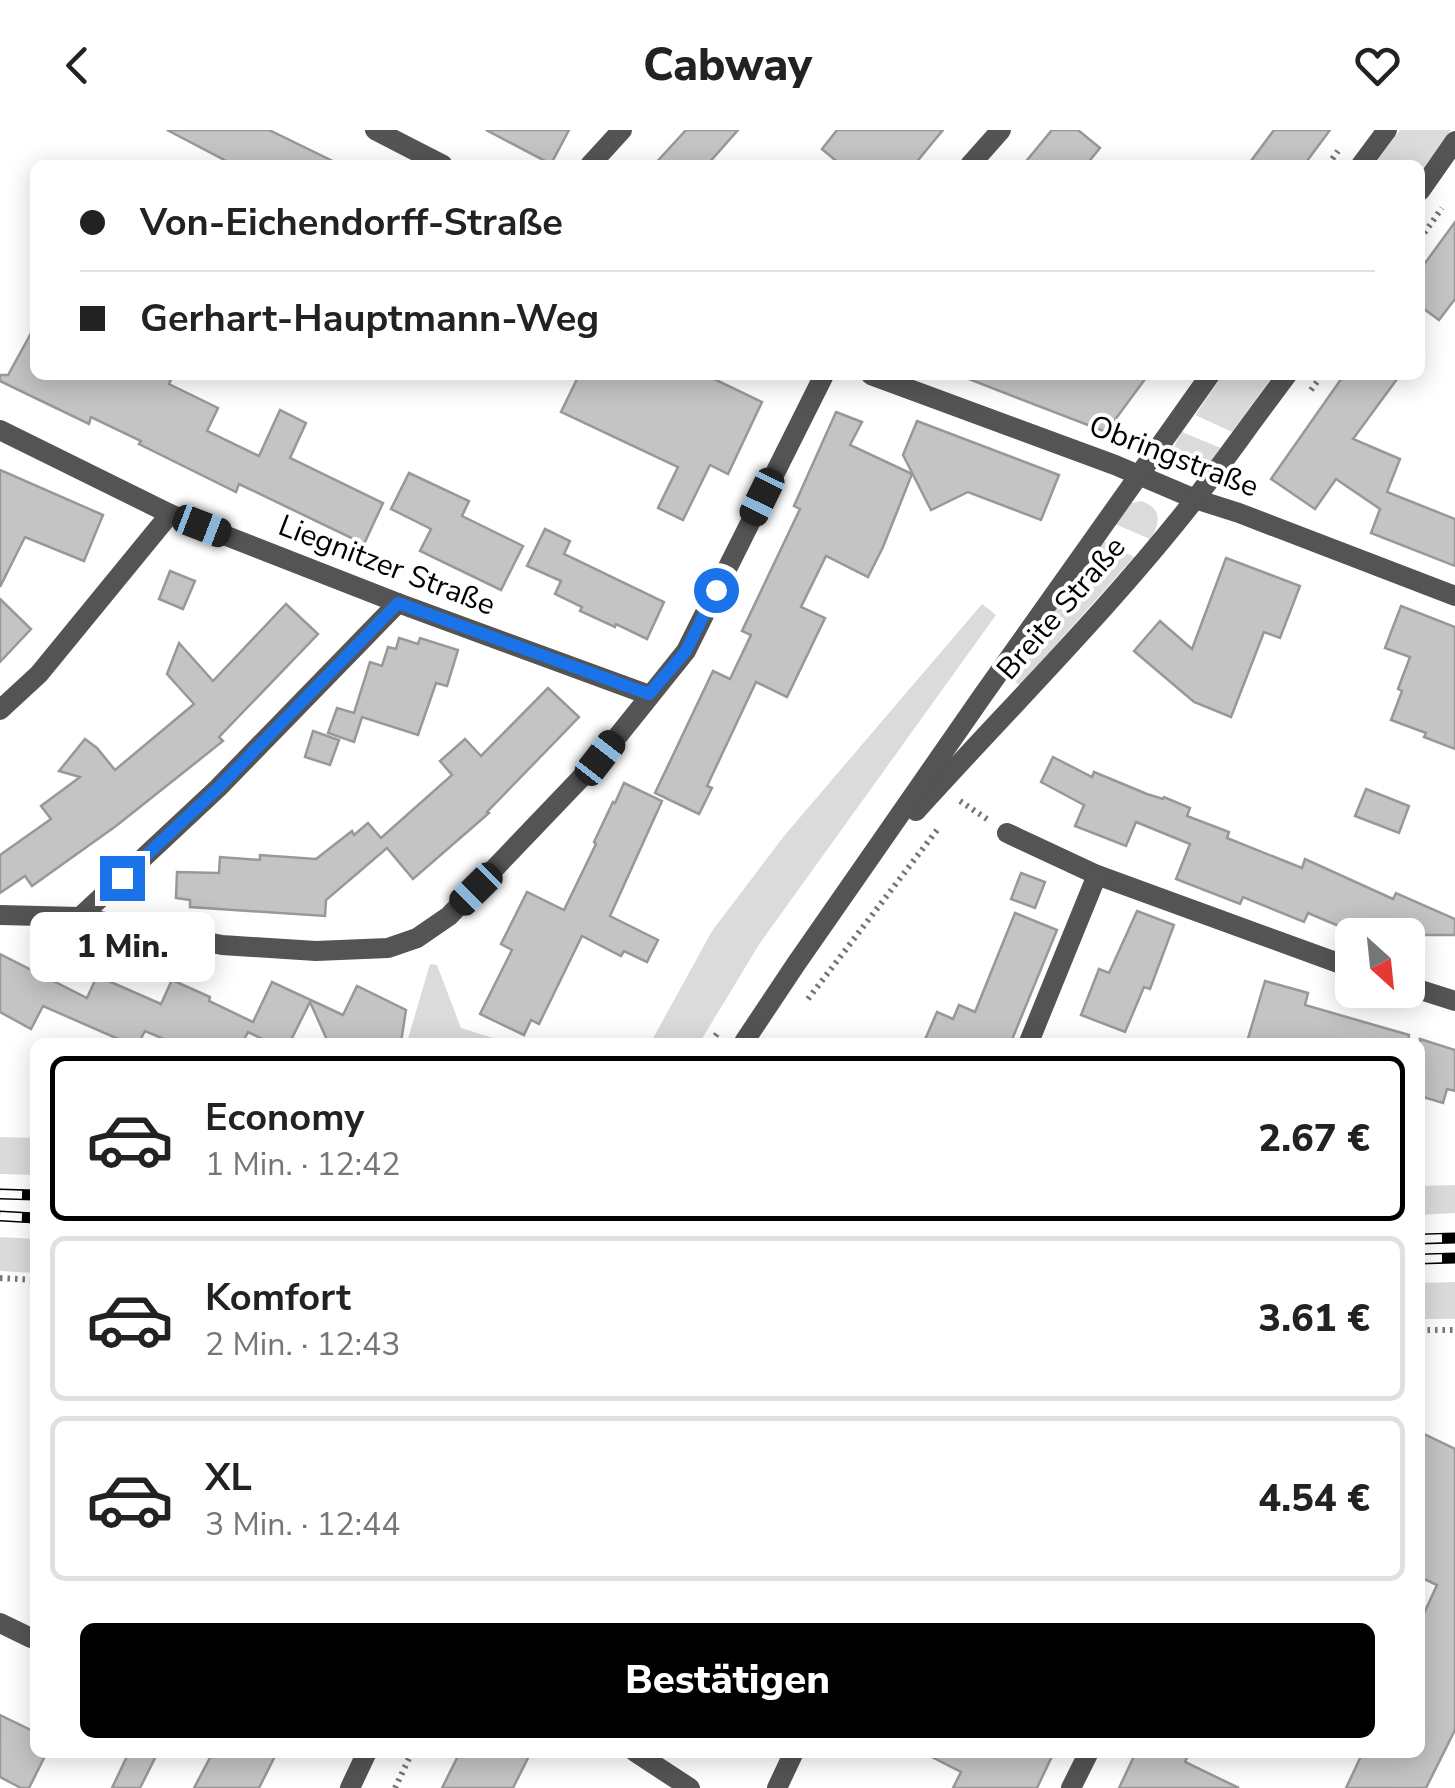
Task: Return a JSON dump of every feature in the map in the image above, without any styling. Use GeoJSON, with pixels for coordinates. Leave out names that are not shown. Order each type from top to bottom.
{"type":"FeatureCollection","features":[{"type":"Feature","properties":{"kind":"street"},"geometry":{"type":"LineString","coordinates":[[375,130],[433,160]]}},
{"type":"Feature","properties":{"kind":"street"},"geometry":{"type":"LineString","coordinates":[[595,160],[622,130]]}},
{"type":"Feature","properties":{"kind":"street"},"geometry":{"type":"LineString","coordinates":[[974,160],[1001,130]]}},
{"type":"Feature","properties":{"kind":"street"},"geometry":{"type":"LineString","coordinates":[[1365,160],[1386,130]]}},
{"type":"Feature","properties":{"kind":"street"},"geometry":{"type":"LineString","coordinates":[[1425,184],[1455,142]]}},
{"type":"Feature","properties":{"kind":"street"},"geometry":{"type":"LineString","coordinates":[[0,915],[80,917],[222,945],[316,951],[388,948],[417,938],[449,916],[600,758],[686,651],[822,380]]}},
{"type":"Feature","properties":{"kind":"street","name":"Obringstraße"},"geometry":{"type":"LineString","coordinates":[[885,380],[1455,596]]}},
{"type":"Feature","properties":{"kind":"street","name":"Breite Straße"},"geometry":{"type":"LineString","coordinates":[[747,1038],[1206,380]]}},
{"type":"Feature","properties":{"kind":"street","name":"Breite Straße"},"geometry":{"type":"LineString","coordinates":[[864,868],[1066,651],[1195,499],[1283,380]]}},
{"type":"Feature","properties":{"kind":"street","name":"Liegnitzer Straße"},"geometry":{"type":"LineString","coordinates":[[0,430],[170,514],[398,603],[649,694]]}},
{"type":"Feature","properties":{"kind":"street"},"geometry":{"type":"LineString","coordinates":[[0,710],[39,674],[170,514]]}},
{"type":"Feature","properties":{"kind":"street"},"geometry":{"type":"LineString","coordinates":[[80,917],[218,788],[398,603]]}},
{"type":"Feature","properties":{"kind":"street"},"geometry":{"type":"LineString","coordinates":[[1007,833],[1096,875],[1335,962]]}},
{"type":"Feature","properties":{"kind":"street"},"geometry":{"type":"LineString","coordinates":[[1031,1038],[1096,875]]}},
{"type":"Feature","properties":{"kind":"street"},"geometry":{"type":"LineString","coordinates":[[1425,991],[1455,1001]]}},
{"type":"Feature","properties":{"kind":"street"},"geometry":{"type":"LineString","coordinates":[[0,1623],[30,1638]]}},
{"type":"Feature","properties":{"kind":"street"},"geometry":{"type":"LineString","coordinates":[[350,1788],[364,1758]]}},
{"type":"Feature","properties":{"kind":"street"},"geometry":{"type":"LineString","coordinates":[[644,1758],[690,1788]]}},
{"type":"Feature","properties":{"kind":"street"},"geometry":{"type":"LineString","coordinates":[[776,1788],[791,1758]]}},
{"type":"Feature","properties":{"kind":"street"},"geometry":{"type":"LineString","coordinates":[[1071,1788],[1086,1758]]}},
{"type":"Feature","properties":{"kind":"path"},"geometry":{"type":"LineString","coordinates":[[1425,232],[1446,202]]}},
{"type":"Feature","properties":{"kind":"path"},"geometry":{"type":"LineString","coordinates":[[806,1002],[948,816]]}},
{"type":"Feature","properties":{"kind":"path"},"geometry":{"type":"LineString","coordinates":[[0,1278],[30,1280]]}},
{"type":"Feature","properties":{"kind":"path"},"geometry":{"type":"LineString","coordinates":[[1425,1330],[1455,1330]]}},
{"type":"Feature","properties":{"kind":"path"},"geometry":{"type":"LineString","coordinates":[[395,1788],[409,1758]]}},
{"type":"Feature","properties":{"kind":"shaded area"},"geometry":{"type":"Polygon","coordinates":[[[1400,130],[1451,130],[1425,165],[1425,160],[1378,160],[1400,130]]]}},
{"type":"Feature","properties":{"kind":"shaded area"},"geometry":{"type":"Polygon","coordinates":[[[1220,380],[1269,380],[1232,432],[1195,415],[1220,380]]]}},
{"type":"Feature","properties":{"kind":"shaded area"},"geometry":{"type":"Polygon","coordinates":[[[1182,432],[1221,448],[1209,466],[1192,471],[1179,464],[1174,450],[1182,432]]]}},
{"type":"Feature","properties":{"kind":"shaded area"},"geometry":{"type":"Polygon","coordinates":[[[1141,501],[1153,508],[1158,517],[1150,539],[1115,524],[1131,503],[1141,501]]]}},
{"type":"Feature","properties":{"kind":"shaded area"},"geometry":{"type":"Polygon","coordinates":[[[1103,541],[1134,557],[1020,685],[1004,676],[1103,541]]]}},
{"type":"Feature","properties":{"kind":"shaded area"},"geometry":{"type":"Polygon","coordinates":[[[982,604],[996,615],[760,943],[702,1038],[653,1038],[712,931],[784,836],[982,604]]]}},
{"type":"Feature","properties":{"kind":"shaded area"},"geometry":{"type":"Polygon","coordinates":[[[430,964],[437,965],[461,1028],[493,1038],[408,1038],[430,964]]]}},
{"type":"Feature","properties":{"kind":"shaded area"},"geometry":{"type":"Polygon","coordinates":[[[0,1137],[30,1138],[30,1175],[0,1174],[0,1137]]]}},
{"type":"Feature","properties":{"kind":"shaded area"},"geometry":{"type":"Polygon","coordinates":[[[1455,1185],[1455,1213],[1425,1215],[1425,1186],[1455,1185]]]}},
{"type":"Feature","properties":{"kind":"shaded area"},"geometry":{"type":"Polygon","coordinates":[[[0,1237],[30,1239],[30,1273],[0,1271],[0,1237]]]}},
{"type":"Feature","properties":{"kind":"shaded area"},"geometry":{"type":"Polygon","coordinates":[[[1455,1282],[1455,1319],[1425,1319],[1425,1283],[1455,1282]]]}},
{"type":"Feature","properties":{"kind":"building"},"geometry":{"type":"Polygon","coordinates":[[[167,130],[269,130],[331,160],[224,160],[167,130]]]}},
{"type":"Feature","properties":{"kind":"building"},"geometry":{"type":"Polygon","coordinates":[[[486,130],[569,130],[553,160],[543,160],[486,130]]]}},
{"type":"Feature","properties":{"kind":"building"},"geometry":{"type":"Polygon","coordinates":[[[686,130],[738,130],[711,160],[659,160],[686,130]]]}},
{"type":"Feature","properties":{"kind":"building"},"geometry":{"type":"Polygon","coordinates":[[[837,130],[943,130],[918,160],[835,160],[822,149],[837,130]]]}},
{"type":"Feature","properties":{"kind":"building"},"geometry":{"type":"Polygon","coordinates":[[[1052,130],[1078,130],[1100,148],[1090,160],[1027,160],[1052,130]]]}},
{"type":"Feature","properties":{"kind":"building"},"geometry":{"type":"Polygon","coordinates":[[[1274,130],[1330,130],[1308,160],[1252,160],[1274,130]]]}},
{"type":"Feature","properties":{"kind":"building"},"geometry":{"type":"Polygon","coordinates":[[[1455,222],[1455,299],[1439,320],[1425,310],[1425,263],[1455,222]]]}},
{"type":"Feature","properties":{"kind":"building"},"geometry":{"type":"Polygon","coordinates":[[[30,335],[30,380],[171,380],[169,384],[218,408],[207,431],[259,456],[280,410],[306,423],[290,458],[383,503],[364,544],[239,484],[236,492],[91,417],[89,424],[0,381],[0,375],[8,375],[30,335]]]}},
{"type":"Feature","properties":{"kind":"building"},"geometry":{"type":"Polygon","coordinates":[[[577,380],[716,380],[762,402],[728,474],[710,465],[683,520],[658,508],[678,467],[561,412],[577,380]]]}},
{"type":"Feature","properties":{"kind":"building"},"geometry":{"type":"Polygon","coordinates":[[[971,380],[1144,380],[1106,432],[971,380]]]}},
{"type":"Feature","properties":{"kind":"building"},"geometry":{"type":"Polygon","coordinates":[[[1340,380],[1396,380],[1353,439],[1400,459],[1387,492],[1455,519],[1455,566],[1371,533],[1380,509],[1336,479],[1315,509],[1271,479],[1340,380]]]}},
{"type":"Feature","properties":{"kind":"building"},"geometry":{"type":"Polygon","coordinates":[[[836,412],[862,422],[850,445],[912,474],[868,577],[826,556],[801,607],[825,618],[787,697],[756,682],[707,786],[712,788],[699,814],[655,793],[713,671],[730,679],[751,635],[742,631],[800,509],[794,506],[836,412]]]}},
{"type":"Feature","properties":{"kind":"building"},"geometry":{"type":"Polygon","coordinates":[[[917,421],[1059,475],[1041,520],[968,492],[931,510],[903,455],[917,421]]]}},
{"type":"Feature","properties":{"kind":"building"},"geometry":{"type":"Polygon","coordinates":[[[0,470],[103,515],[84,561],[25,537],[0,587],[0,470]]]}},
{"type":"Feature","properties":{"kind":"building"},"geometry":{"type":"Polygon","coordinates":[[[409,473],[469,501],[462,516],[523,546],[501,590],[420,551],[431,529],[391,509],[409,473]]]}},
{"type":"Feature","properties":{"kind":"building"},"geometry":{"type":"Polygon","coordinates":[[[545,529],[570,541],[564,554],[664,602],[647,639],[580,611],[582,607],[555,594],[561,581],[527,566],[545,529]]]}},
{"type":"Feature","properties":{"kind":"building"},"geometry":{"type":"Polygon","coordinates":[[[1226,558],[1300,586],[1280,638],[1264,632],[1231,717],[1194,702],[1134,651],[1160,621],[1192,649],[1226,558]]]}},
{"type":"Feature","properties":{"kind":"building"},"geometry":{"type":"Polygon","coordinates":[[[170,571],[195,581],[183,609],[159,599],[170,571]]]}},
{"type":"Feature","properties":{"kind":"building"},"geometry":{"type":"Polygon","coordinates":[[[0,599],[31,629],[0,662],[0,599]]]}},
{"type":"Feature","properties":{"kind":"building"},"geometry":{"type":"Polygon","coordinates":[[[286,604],[318,634],[219,737],[223,741],[116,826],[32,886],[25,876],[0,893],[0,855],[51,819],[41,806],[80,777],[59,771],[85,739],[115,770],[194,704],[167,674],[179,643],[213,681],[286,604]]]}},
{"type":"Feature","properties":{"kind":"building"},"geometry":{"type":"Polygon","coordinates":[[[1401,606],[1455,627],[1455,749],[1391,720],[1410,657],[1385,648],[1401,606]]]}},
{"type":"Feature","properties":{"kind":"building"},"geometry":{"type":"Polygon","coordinates":[[[399,638],[418,644],[420,638],[458,650],[447,686],[436,683],[418,735],[362,717],[354,742],[328,733],[337,708],[354,713],[370,662],[382,666],[388,647],[396,649],[399,638]]]}},
{"type":"Feature","properties":{"kind":"building"},"geometry":{"type":"Polygon","coordinates":[[[548,688],[579,717],[489,813],[413,879],[387,848],[326,900],[325,916],[190,907],[190,900],[176,898],[177,872],[219,873],[220,857],[316,859],[368,823],[381,838],[452,775],[440,761],[465,739],[481,756],[548,688]]]}},
{"type":"Feature","properties":{"kind":"building"},"geometry":{"type":"Polygon","coordinates":[[[313,731],[339,740],[330,765],[305,757],[313,731]]]}},
{"type":"Feature","properties":{"kind":"building"},"geometry":{"type":"Polygon","coordinates":[[[1053,757],[1092,777],[1094,772],[1164,797],[1190,808],[1187,816],[1229,832],[1227,838],[1302,868],[1305,859],[1393,899],[1396,893],[1455,919],[1455,935],[1425,935],[1425,918],[1335,918],[1335,924],[1308,913],[1304,922],[1243,897],[1240,904],[1176,879],[1190,844],[1136,822],[1126,846],[1075,826],[1084,805],[1041,782],[1053,757]]]}},
{"type":"Feature","properties":{"kind":"building"},"geometry":{"type":"Polygon","coordinates":[[[624,783],[662,801],[610,916],[658,940],[647,962],[624,951],[621,956],[582,936],[539,1024],[531,1020],[524,1035],[480,1014],[512,950],[501,944],[527,892],[564,910],[624,783]]]}},
{"type":"Feature","properties":{"kind":"building"},"geometry":{"type":"Polygon","coordinates":[[[1366,789],[1409,806],[1399,833],[1355,816],[1366,789]]]}},
{"type":"Feature","properties":{"kind":"building"},"geometry":{"type":"Polygon","coordinates":[[[1021,873],[1045,882],[1035,908],[1011,899],[1021,873]]]}},
{"type":"Feature","properties":{"kind":"building"},"geometry":{"type":"Polygon","coordinates":[[[1137,911],[1174,925],[1150,989],[1144,987],[1125,1032],[1081,1015],[1099,969],[1109,973],[1137,911]]]}},
{"type":"Feature","properties":{"kind":"building"},"geometry":{"type":"Polygon","coordinates":[[[1015,913],[1057,930],[1013,1038],[926,1038],[937,1012],[953,1019],[959,1005],[975,1012],[1015,913]]]}},
{"type":"Feature","properties":{"kind":"building"},"geometry":{"type":"Polygon","coordinates":[[[0,954],[87,998],[97,976],[161,1004],[172,980],[253,1022],[272,982],[343,1015],[357,986],[406,1010],[402,1038],[326,1038],[310,1002],[292,1038],[261,1038],[248,1032],[245,1038],[162,1038],[145,1031],[141,1038],[116,1038],[43,1006],[31,1029],[0,1012],[0,954]]]}},
{"type":"Feature","properties":{"kind":"building"},"geometry":{"type":"Polygon","coordinates":[[[1265,981],[1308,993],[1305,1005],[1409,1035],[1409,1038],[1248,1038],[1265,981]]]}},
{"type":"Feature","properties":{"kind":"building"},"geometry":{"type":"Polygon","coordinates":[[[1425,1041],[1455,1050],[1455,1091],[1447,1089],[1443,1103],[1425,1098],[1425,1041]]]}},
{"type":"Feature","properties":{"kind":"building"},"geometry":{"type":"Polygon","coordinates":[[[1425,1434],[1455,1449],[1455,1730],[1426,1788],[1346,1788],[1360,1758],[1425,1758],[1425,1611],[1437,1585],[1425,1579],[1425,1434]]]}},
{"type":"Feature","properties":{"kind":"building"},"geometry":{"type":"Polygon","coordinates":[[[0,1715],[30,1730],[30,1758],[44,1758],[29,1788],[0,1777],[0,1715]]]}},
{"type":"Feature","properties":{"kind":"building"},"geometry":{"type":"Polygon","coordinates":[[[126,1758],[155,1758],[140,1788],[112,1788],[126,1758]]]}},
{"type":"Feature","properties":{"kind":"building"},"geometry":{"type":"Polygon","coordinates":[[[210,1758],[274,1758],[259,1788],[194,1788],[210,1758]]]}},
{"type":"Feature","properties":{"kind":"building"},"geometry":{"type":"Polygon","coordinates":[[[457,1758],[528,1758],[513,1788],[442,1788],[457,1758]]]}},
{"type":"Feature","properties":{"kind":"building"},"geometry":{"type":"Polygon","coordinates":[[[934,1758],[1051,1758],[1037,1788],[953,1788],[961,1772],[934,1758]]]}},
{"type":"Feature","properties":{"kind":"building"},"geometry":{"type":"Polygon","coordinates":[[[1133,1758],[1187,1758],[1185,1762],[1239,1788],[1119,1788],[1133,1758]]]}},
{"type":"Feature","properties":{"kind":"railway"},"geometry":{"type":"LineString","coordinates":[[0,1194],[30,1195]]}},
{"type":"Feature","properties":{"kind":"railway"},"geometry":{"type":"LineString","coordinates":[[0,1216],[30,1218]]}},
{"type":"Feature","properties":{"kind":"railway"},"geometry":{"type":"LineString","coordinates":[[1425,1239],[1455,1238]]}},
{"type":"Feature","properties":{"kind":"railway"},"geometry":{"type":"LineString","coordinates":[[1425,1259],[1455,1258]]}},
{"type":"Feature","properties":{"kind":"route"},"geometry":{"type":"LineString","coordinates":[[122,878],[218,788],[398,603],[649,694],[686,651],[716,590]]}}]}
